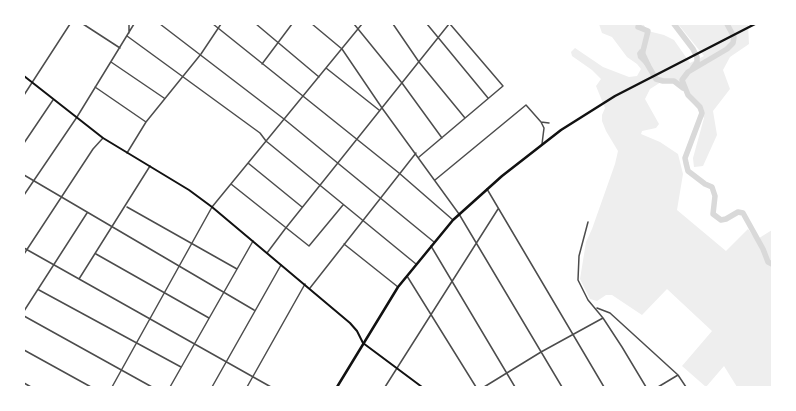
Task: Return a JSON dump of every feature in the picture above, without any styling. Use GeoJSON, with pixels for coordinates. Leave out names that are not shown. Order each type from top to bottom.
{"type":"FeatureCollection","features":[{"type":"Feature","properties":{"kind":"main road"},"geometry":{"type":"LineString","coordinates":[[337,387],[398,287],[430,246],[453,220],[487,189],[542,144],[577,119],[650,76],[755,24]]}},
{"type":"Feature","properties":{"kind":"main road"},"geometry":{"type":"LineString","coordinates":[[24,76],[103,138],[189,190],[212,207],[350,323],[357,331],[363,343],[422,387]]}},
{"type":"Feature","properties":{"kind":"street"},"geometry":{"type":"LineString","coordinates":[[24,95],[70,24]]}},
{"type":"Feature","properties":{"kind":"street"},"geometry":{"type":"LineString","coordinates":[[83,24],[120,48]]}},
{"type":"Feature","properties":{"kind":"street"},"geometry":{"type":"LineString","coordinates":[[129,24],[129,33]]}},
{"type":"Feature","properties":{"kind":"street"},"geometry":{"type":"LineString","coordinates":[[24,194],[76,117],[134,24]]}},
{"type":"Feature","properties":{"kind":"street"},"geometry":{"type":"LineString","coordinates":[[160,24],[284,119],[434,242]]}},
{"type":"Feature","properties":{"kind":"street"},"geometry":{"type":"LineString","coordinates":[[212,24],[398,173],[453,220]]}},
{"type":"Feature","properties":{"kind":"street"},"geometry":{"type":"LineString","coordinates":[[127,153],[146,122],[201,54],[221,24]]}},
{"type":"Feature","properties":{"kind":"street"},"geometry":{"type":"LineString","coordinates":[[256,24],[319,77]]}},
{"type":"Feature","properties":{"kind":"street"},"geometry":{"type":"LineString","coordinates":[[262,64],[292,24]]}},
{"type":"Feature","properties":{"kind":"street"},"geometry":{"type":"LineString","coordinates":[[312,24],[342,48],[382,108],[436,180],[459,214],[562,387]]}},
{"type":"Feature","properties":{"kind":"street"},"geometry":{"type":"LineString","coordinates":[[354,24],[359,28],[402,83],[442,138]]}},
{"type":"Feature","properties":{"kind":"street"},"geometry":{"type":"LineString","coordinates":[[112,387],[212,207],[362,24]]}},
{"type":"Feature","properties":{"kind":"street"},"geometry":{"type":"LineString","coordinates":[[393,24],[419,62],[465,118]]}},
{"type":"Feature","properties":{"kind":"street"},"geometry":{"type":"LineString","coordinates":[[427,24],[488,99]]}},
{"type":"Feature","properties":{"kind":"street"},"geometry":{"type":"LineString","coordinates":[[267,253],[302,207],[450,24],[503,86],[419,157]]}},
{"type":"Feature","properties":{"kind":"street"},"geometry":{"type":"LineString","coordinates":[[127,36],[184,76],[260,133],[266,141],[319,186],[416,264]]}},
{"type":"Feature","properties":{"kind":"street"},"geometry":{"type":"LineString","coordinates":[[111,62],[164,98]]}},
{"type":"Feature","properties":{"kind":"street"},"geometry":{"type":"LineString","coordinates":[[326,68],[380,110]]}},
{"type":"Feature","properties":{"kind":"street"},"geometry":{"type":"LineString","coordinates":[[95,87],[146,122]]}},
{"type":"Feature","properties":{"kind":"street"},"geometry":{"type":"LineString","coordinates":[[24,143],[54,99]]}},
{"type":"Feature","properties":{"kind":"street"},"geometry":{"type":"LineString","coordinates":[[436,180],[526,105],[541,122],[545,133],[542,144]]}},
{"type":"Feature","properties":{"kind":"street"},"geometry":{"type":"LineString","coordinates":[[541,122],[549,123]]}},
{"type":"Feature","properties":{"kind":"street"},"geometry":{"type":"LineString","coordinates":[[24,254],[93,149],[103,138]]}},
{"type":"Feature","properties":{"kind":"street"},"geometry":{"type":"LineString","coordinates":[[310,288],[398,173],[416,153]]}},
{"type":"Feature","properties":{"kind":"street"},"geometry":{"type":"LineString","coordinates":[[248,163],[302,207]]}},
{"type":"Feature","properties":{"kind":"street"},"geometry":{"type":"LineString","coordinates":[[79,279],[150,166]]}},
{"type":"Feature","properties":{"kind":"street"},"geometry":{"type":"LineString","coordinates":[[24,175],[33,182],[254,310]]}},
{"type":"Feature","properties":{"kind":"street"},"geometry":{"type":"LineString","coordinates":[[231,184],[285,229],[309,246],[343,204]]}},
{"type":"Feature","properties":{"kind":"street"},"geometry":{"type":"LineString","coordinates":[[487,189],[604,387]]}},
{"type":"Feature","properties":{"kind":"street"},"geometry":{"type":"LineString","coordinates":[[126,206],[237,269]]}},
{"type":"Feature","properties":{"kind":"street"},"geometry":{"type":"LineString","coordinates":[[386,387],[498,209]]}},
{"type":"Feature","properties":{"kind":"street"},"geometry":{"type":"LineString","coordinates":[[24,311],[87,213]]}},
{"type":"Feature","properties":{"kind":"street"},"geometry":{"type":"LineString","coordinates":[[588,222],[579,256],[578,280],[588,300],[603,318],[646,387]]}},
{"type":"Feature","properties":{"kind":"street"},"geometry":{"type":"LineString","coordinates":[[170,387],[253,241]]}},
{"type":"Feature","properties":{"kind":"street"},"geometry":{"type":"LineString","coordinates":[[344,244],[398,287]]}},
{"type":"Feature","properties":{"kind":"street"},"geometry":{"type":"LineString","coordinates":[[430,246],[515,387]]}},
{"type":"Feature","properties":{"kind":"street"},"geometry":{"type":"LineString","coordinates":[[24,248],[271,387]]}},
{"type":"Feature","properties":{"kind":"street"},"geometry":{"type":"LineString","coordinates":[[96,254],[209,318]]}},
{"type":"Feature","properties":{"kind":"street"},"geometry":{"type":"LineString","coordinates":[[212,387],[281,264]]}},
{"type":"Feature","properties":{"kind":"street"},"geometry":{"type":"LineString","coordinates":[[407,276],[476,387]]}},
{"type":"Feature","properties":{"kind":"street"},"geometry":{"type":"LineString","coordinates":[[247,387],[305,284]]}},
{"type":"Feature","properties":{"kind":"street"},"geometry":{"type":"LineString","coordinates":[[38,290],[181,368]]}},
{"type":"Feature","properties":{"kind":"street"},"geometry":{"type":"LineString","coordinates":[[596,308],[610,313],[678,374],[686,387]]}},
{"type":"Feature","properties":{"kind":"street"},"geometry":{"type":"LineString","coordinates":[[24,316],[152,387]]}},
{"type":"Feature","properties":{"kind":"street"},"geometry":{"type":"LineString","coordinates":[[484,387],[541,352],[603,318]]}},
{"type":"Feature","properties":{"kind":"street"},"geometry":{"type":"LineString","coordinates":[[24,350],[91,387]]}},
{"type":"Feature","properties":{"kind":"street"},"geometry":{"type":"LineString","coordinates":[[658,387],[678,374]]}},
{"type":"Feature","properties":{"kind":"street"},"geometry":{"type":"LineString","coordinates":[[24,383],[31,387]]}},
{"type":"Feature","properties":{"kind":"shaded area"},"geometry":{"type":"Polygon","coordinates":[[[599,24],[643,24],[648,31],[664,35],[674,40],[690,63],[704,56],[678,24],[748,24],[749,44],[730,57],[723,70],[730,89],[713,111],[717,135],[703,166],[694,167],[693,158],[704,118],[677,81],[661,82],[650,89],[645,99],[659,124],[656,128],[642,131],[641,134],[660,142],[678,154],[683,174],[677,210],[726,251],[748,229],[756,240],[772,230],[772,387],[737,387],[724,366],[706,387],[682,366],[712,331],[667,289],[642,315],[612,295],[606,295],[597,301],[590,299],[580,279],[586,242],[615,164],[618,151],[602,121],[602,115],[605,108],[596,86],[601,79],[592,70],[572,56],[571,52],[575,48],[603,67],[629,77],[637,76],[641,69],[627,57],[612,37],[602,33],[599,24]]]}},
{"type":"Feature","properties":{"kind":"shaded area"},"geometry":{"type":"Polygon","coordinates":[[[640,49],[645,52],[651,65],[647,67],[638,58],[637,53],[640,49]]]}},
{"type":"Feature","properties":{"kind":"waterway"},"geometry":{"type":"LineString","coordinates":[[639,24],[638,27],[648,31],[642,55],[656,79],[663,81],[674,81],[683,88]]}},
{"type":"Feature","properties":{"kind":"waterway"},"geometry":{"type":"LineString","coordinates":[[674,24],[693,49],[697,57],[697,62],[692,69]]}},
{"type":"Feature","properties":{"kind":"waterway"},"geometry":{"type":"LineString","coordinates":[[727,24],[734,37],[733,43],[727,49],[688,72],[682,80],[688,95],[700,107],[702,113],[685,158],[688,171],[705,184],[712,187],[715,196],[713,214],[721,220],[726,219],[738,212],[743,213],[763,249],[768,262],[772,264]]}}]}
